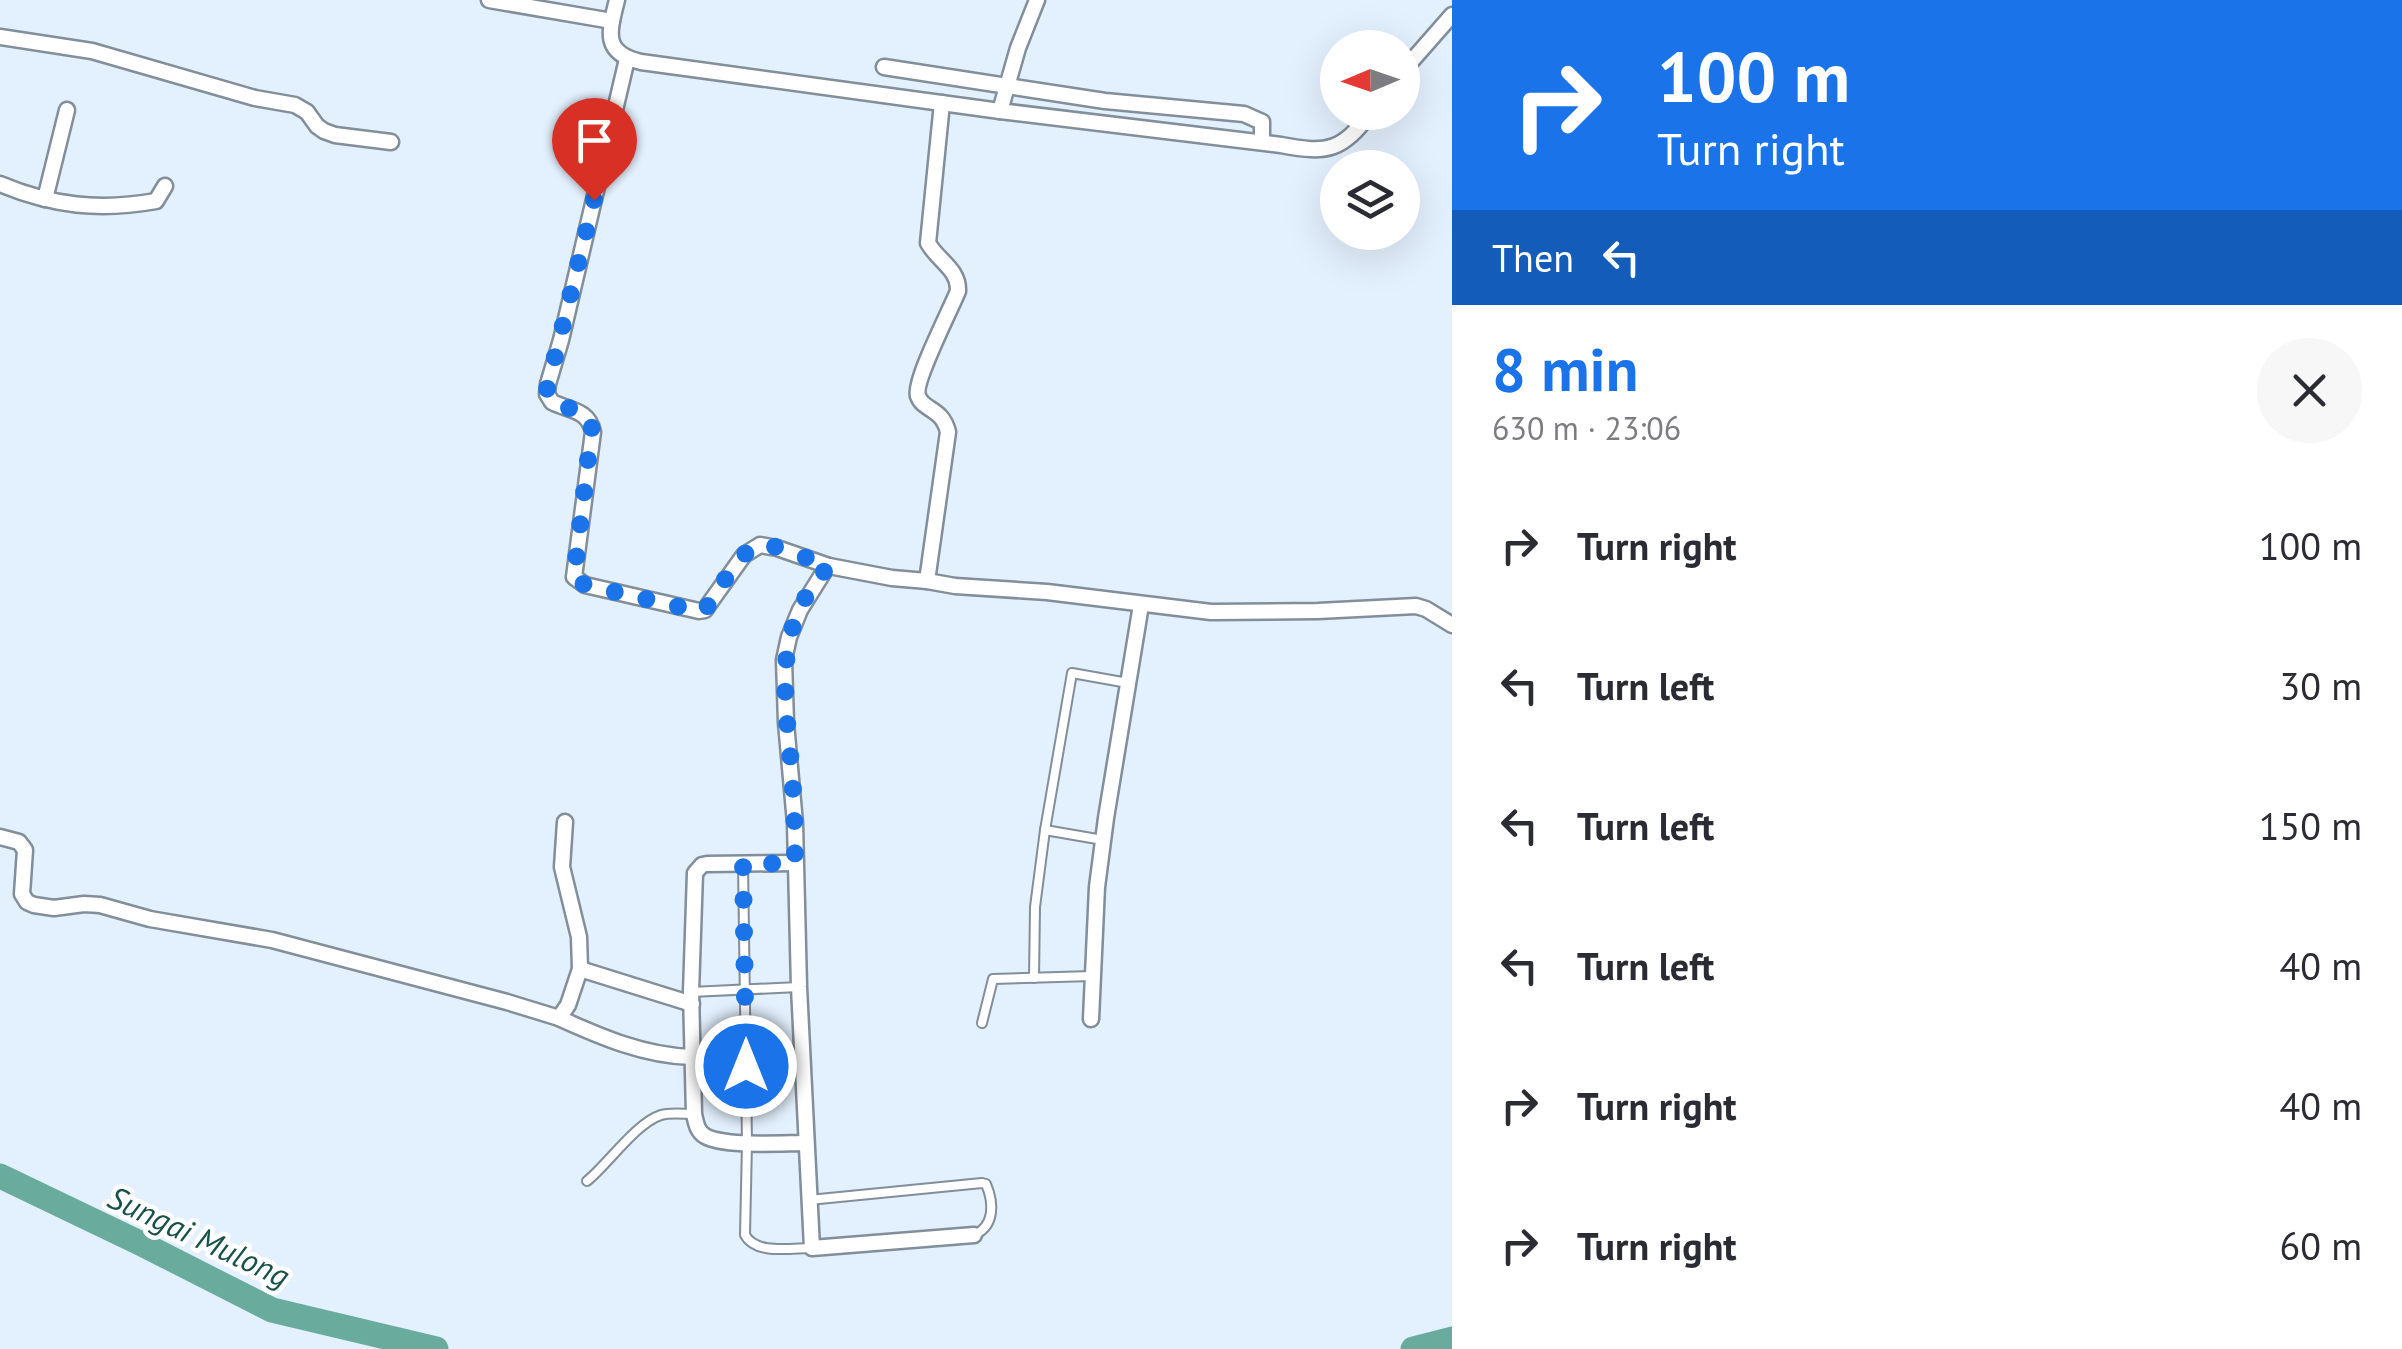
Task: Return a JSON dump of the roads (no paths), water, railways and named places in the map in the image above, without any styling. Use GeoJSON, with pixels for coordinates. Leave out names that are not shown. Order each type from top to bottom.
{"type":"FeatureCollection","features":[{"type":"Feature","properties":{"kind":"street"},"geometry":{"type":"LineString","coordinates":[[489,0],[612,21]]}},
{"type":"Feature","properties":{"kind":"street"},"geometry":{"type":"LineString","coordinates":[[617,0],[610,38],[613,47],[627,59],[942,102],[1002,99],[1244,114],[1260,119],[1263,135]]}},
{"type":"Feature","properties":{"kind":"street"},"geometry":{"type":"LineString","coordinates":[[1002,99],[1037,0]]}},
{"type":"Feature","properties":{"kind":"street"},"geometry":{"type":"LineString","coordinates":[[1420,51],[1452,15]]}},
{"type":"Feature","properties":{"kind":"street"},"geometry":{"type":"LineString","coordinates":[[0,37],[101,53],[255,98],[295,105],[324,131],[391,142]]}},
{"type":"Feature","properties":{"kind":"street"},"geometry":{"type":"LineString","coordinates":[[627,59],[547,389],[552,402],[583,413],[592,426],[574,577],[585,585],[705,610],[744,555],[766,545],[829,566],[955,586],[1046,592],[1211,612],[1409,605],[1426,609],[1452,625]]}},
{"type":"Feature","properties":{"kind":"street"},"geometry":{"type":"LineString","coordinates":[[884,68],[1002,99],[1263,135],[1314,151],[1336,146],[1356,130]]}},
{"type":"Feature","properties":{"kind":"street"},"geometry":{"type":"LineString","coordinates":[[927,581],[948,432],[943,418],[921,402],[917,392],[959,284],[928,243],[942,102]]}},
{"type":"Feature","properties":{"kind":"street"},"geometry":{"type":"LineString","coordinates":[[45,199],[67,110]]}},
{"type":"Feature","properties":{"kind":"street"},"geometry":{"type":"LineString","coordinates":[[0,184],[26,195],[76,206],[120,208],[156,202],[164,186]]}},
{"type":"Feature","properties":{"kind":"street"},"geometry":{"type":"LineString","coordinates":[[829,566],[800,610],[784,660],[794,804],[812,1248],[974,1235]]}},
{"type":"Feature","properties":{"kind":"street"},"geometry":{"type":"LineString","coordinates":[[1090,1018],[1097,887],[1141,605]]}},
{"type":"Feature","properties":{"kind":"street"},"geometry":{"type":"LineString","coordinates":[[559,1018],[580,969],[579,937],[562,867],[565,822]]}},
{"type":"Feature","properties":{"kind":"street"},"geometry":{"type":"LineString","coordinates":[[0,837],[19,842],[25,850],[22,894],[34,906],[100,905],[150,919],[272,940],[507,1002],[559,1018],[599,1037],[658,1054],[692,1057]]}},
{"type":"Feature","properties":{"kind":"street"},"geometry":{"type":"LineString","coordinates":[[795,863],[708,864],[695,873],[691,998],[694,1114],[704,1136],[726,1141],[806,1143]]}},
{"type":"Feature","properties":{"kind":"street"},"geometry":{"type":"LineString","coordinates":[[580,969],[691,998]]}},
{"type":"Feature","properties":{"kind":"lane"},"geometry":{"type":"LineString","coordinates":[[1034,978],[1035,908],[1072,673],[1128,683]]}},
{"type":"Feature","properties":{"kind":"lane"},"geometry":{"type":"LineString","coordinates":[[1045,830],[1103,840]]}},
{"type":"Feature","properties":{"kind":"lane"},"geometry":{"type":"LineString","coordinates":[[743,864],[746,1240],[761,1247],[812,1248]]}},
{"type":"Feature","properties":{"kind":"lane"},"geometry":{"type":"LineString","coordinates":[[982,1023],[993,978],[1092,976]]}},
{"type":"Feature","properties":{"kind":"lane"},"geometry":{"type":"LineString","coordinates":[[691,998],[746,989],[799,987]]}},
{"type":"Feature","properties":{"kind":"lane"},"geometry":{"type":"LineString","coordinates":[[587,1181],[653,1119],[662,1114],[694,1114]]}},
{"type":"Feature","properties":{"kind":"lane"},"geometry":{"type":"LineString","coordinates":[[809,1200],[986,1184],[992,1214],[987,1226],[974,1235]]}},
{"type":"Feature","properties":{"kind":"waterway","name":"Sungai Mulong"},"geometry":{"type":"LineString","coordinates":[[0,1176],[272,1310],[436,1349]]}},
{"type":"Feature","properties":{"kind":"waterway","name":"Sungai Mulong"},"geometry":{"type":"LineString","coordinates":[[1413,1349],[1452,1339]]}}]}
